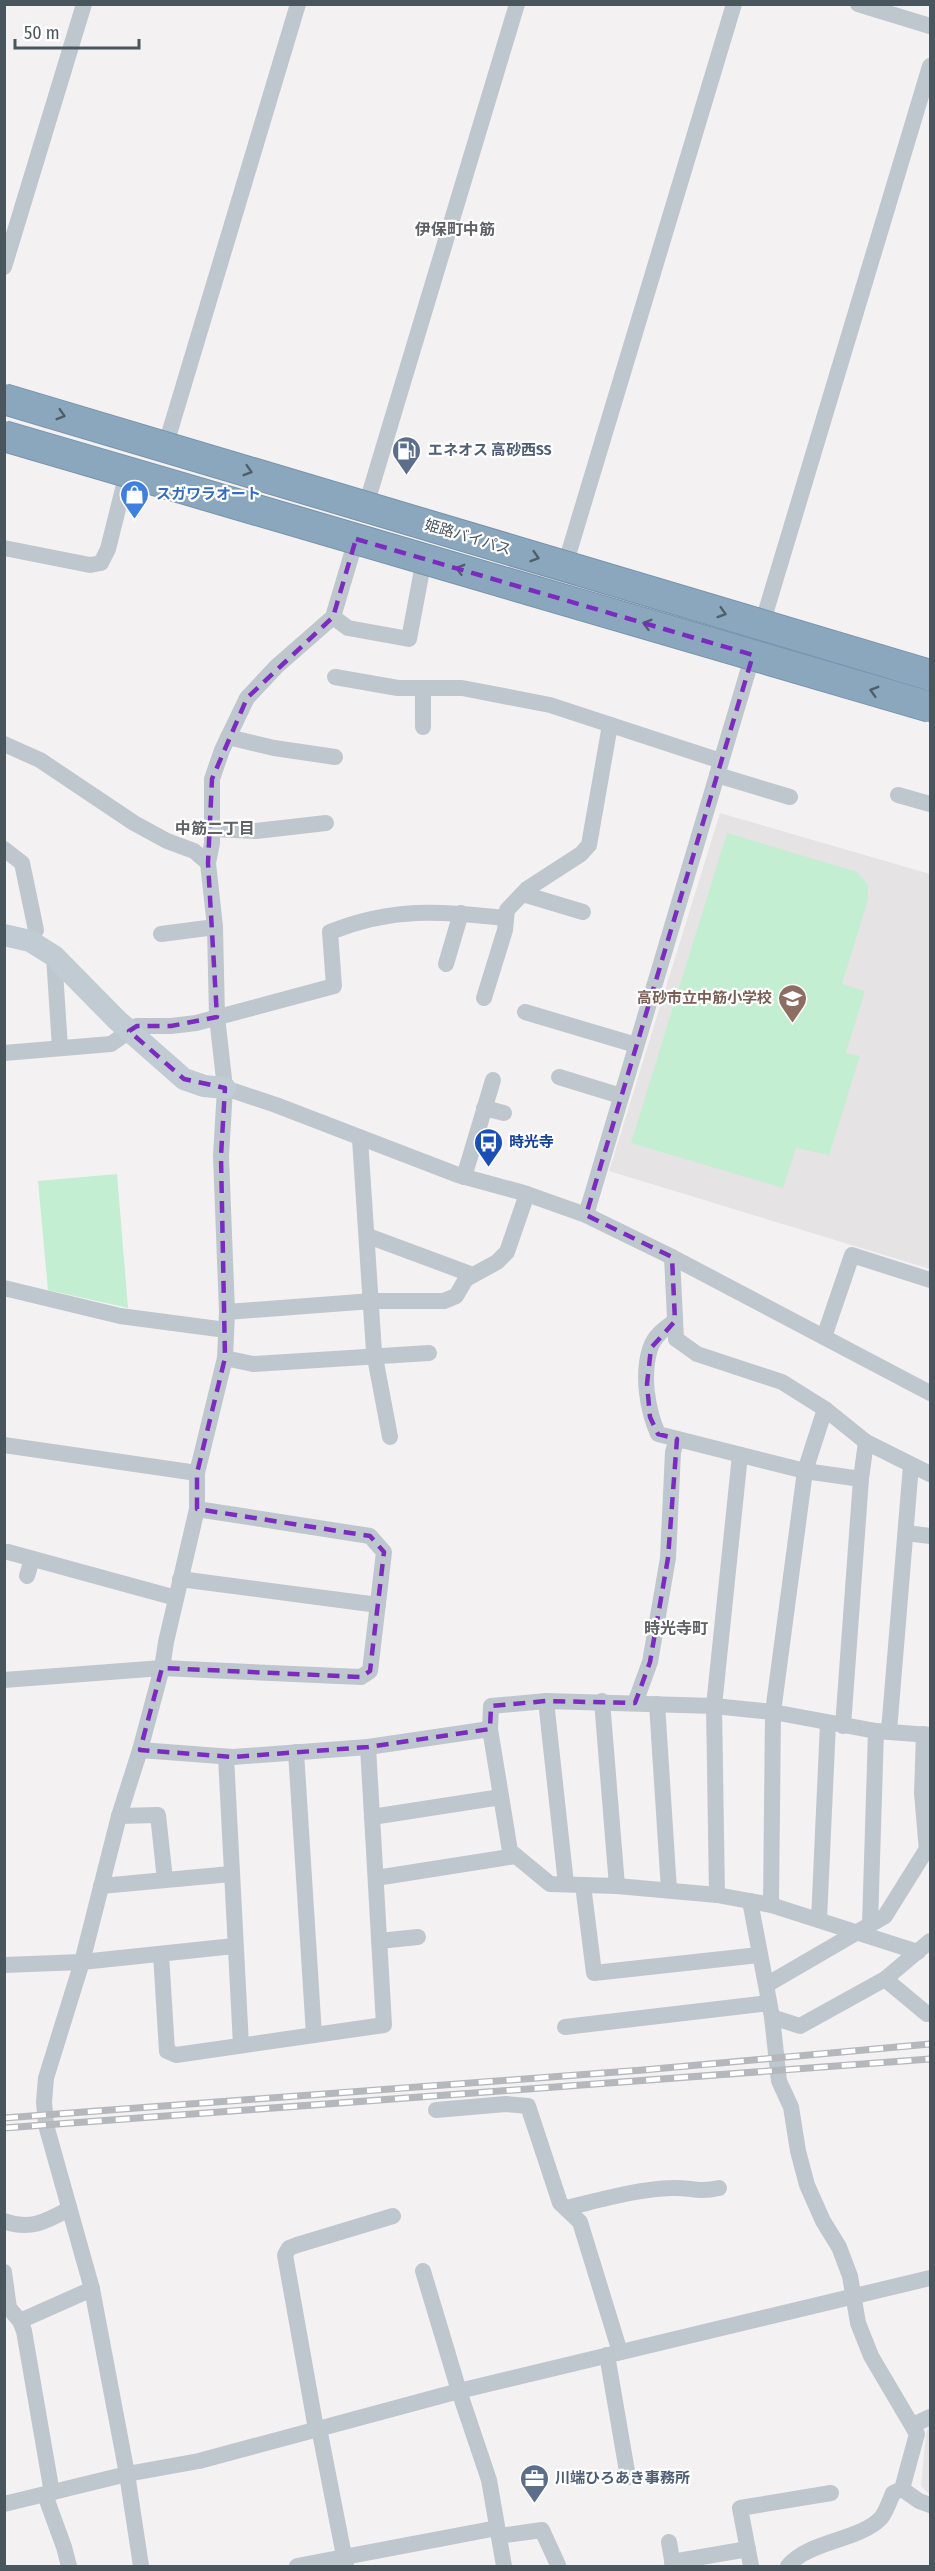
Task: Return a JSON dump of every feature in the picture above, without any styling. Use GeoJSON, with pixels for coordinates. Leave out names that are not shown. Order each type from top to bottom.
{"type":"FeatureCollection","features":[{"type":"Feature","properties":{"kind":"highway","name":"姫路バイパス"},"geometry":{"type":"LineString","coordinates":[[4,399],[930,675]]}},
{"type":"Feature","properties":{"kind":"highway"},"geometry":{"type":"LineString","coordinates":[[4,436],[930,707]]}},
{"type":"Feature","properties":{"kind":"street"},"geometry":{"type":"LineString","coordinates":[[4,267],[84,4]]}},
{"type":"Feature","properties":{"kind":"street"},"geometry":{"type":"LineString","coordinates":[[163,454],[298,4]]}},
{"type":"Feature","properties":{"kind":"street"},"geometry":{"type":"LineString","coordinates":[[363,513],[517,4]]}},
{"type":"Feature","properties":{"kind":"street"},"geometry":{"type":"LineString","coordinates":[[562,574],[734,4]]}},
{"type":"Feature","properties":{"kind":"street"},"geometry":{"type":"LineString","coordinates":[[858,4],[930,26]]}},
{"type":"Feature","properties":{"kind":"street"},"geometry":{"type":"LineString","coordinates":[[586,1215],[754,651],[749,644],[749,638],[752,633],[760,632],[930,66]]}},
{"type":"Feature","properties":{"kind":"street"},"geometry":{"type":"LineString","coordinates":[[4,548],[90,565],[100,563],[108,549],[129,464]]}},
{"type":"Feature","properties":{"kind":"street"},"geometry":{"type":"LineString","coordinates":[[141,2566],[127,2474],[92,2289],[52,2153],[44,2102],[46,2078],[82,1962],[119,1816],[162,1668],[196,1509],[197,1473],[225,1358],[227,1312],[221,1156],[225,1088],[217,1017],[215,927],[208,863],[212,843],[212,779],[228,737],[247,698],[286,657],[333,617],[358,532]]}},
{"type":"Feature","properties":{"kind":"street"},"geometry":{"type":"LineString","coordinates":[[333,617],[348,628],[409,639],[425,552]]}},
{"type":"Feature","properties":{"kind":"street"},"geometry":{"type":"LineString","coordinates":[[335,678],[398,688],[462,688],[550,705],[610,725],[790,797]]}},
{"type":"Feature","properties":{"kind":"street"},"geometry":{"type":"LineString","coordinates":[[423,688],[423,727]]}},
{"type":"Feature","properties":{"kind":"street"},"geometry":{"type":"LineString","coordinates":[[484,998],[505,930],[507,910],[523,894],[581,854],[589,845],[610,725]]}},
{"type":"Feature","properties":{"kind":"street"},"geometry":{"type":"LineString","coordinates":[[228,737],[274,748],[335,757]]}},
{"type":"Feature","properties":{"kind":"street"},"geometry":{"type":"LineString","coordinates":[[4,744],[40,760],[134,823],[167,841],[194,851],[208,863]]}},
{"type":"Feature","properties":{"kind":"street"},"geometry":{"type":"LineString","coordinates":[[898,795],[930,804]]}},
{"type":"Feature","properties":{"kind":"street"},"geometry":{"type":"LineString","coordinates":[[212,829],[256,831],[326,822]]}},
{"type":"Feature","properties":{"kind":"street"},"geometry":{"type":"LineString","coordinates":[[4,849],[22,863],[36,930],[30,941]]}},
{"type":"Feature","properties":{"kind":"street"},"geometry":{"type":"LineString","coordinates":[[523,894],[583,912]]}},
{"type":"Feature","properties":{"kind":"street"},"geometry":{"type":"LineString","coordinates":[[4,1053],[111,1044],[137,1026],[171,1026],[217,1017],[334,986],[330,932],[357,921],[396,913],[461,913],[505,918]]}},
{"type":"Feature","properties":{"kind":"street"},"geometry":{"type":"LineString","coordinates":[[446,964],[461,913]]}},
{"type":"Feature","properties":{"kind":"street"},"geometry":{"type":"LineString","coordinates":[[161,934],[215,927]]}},
{"type":"Feature","properties":{"kind":"street"},"geometry":{"type":"LineString","coordinates":[[4,935],[30,941],[54,956],[129,1031],[184,1079],[204,1086],[225,1088],[276,1105],[464,1177],[527,1194],[586,1215],[672,1257],[930,1393]]}},
{"type":"Feature","properties":{"kind":"street"},"geometry":{"type":"LineString","coordinates":[[54,956],[60,1048]]}},
{"type":"Feature","properties":{"kind":"street"},"geometry":{"type":"LineString","coordinates":[[525,1012],[544,1027],[636,1045]]}},
{"type":"Feature","properties":{"kind":"street"},"geometry":{"type":"LineString","coordinates":[[560,1077],[621,1096]]}},
{"type":"Feature","properties":{"kind":"street"},"geometry":{"type":"LineString","coordinates":[[464,1177],[493,1080]]}},
{"type":"Feature","properties":{"kind":"street"},"geometry":{"type":"LineString","coordinates":[[484,1108],[504,1113]]}},
{"type":"Feature","properties":{"kind":"street"},"geometry":{"type":"LineString","coordinates":[[360,1138],[374,1356],[390,1437]]}},
{"type":"Feature","properties":{"kind":"street"},"geometry":{"type":"LineString","coordinates":[[227,1312],[372,1301],[444,1301],[456,1296],[466,1279],[497,1262],[507,1252],[527,1194]]}},
{"type":"Feature","properties":{"kind":"street"},"geometry":{"type":"LineString","coordinates":[[368,1236],[472,1275]]}},
{"type":"Feature","properties":{"kind":"street"},"geometry":{"type":"LineString","coordinates":[[824,1337],[852,1255],[930,1280]]}},
{"type":"Feature","properties":{"kind":"street"},"geometry":{"type":"LineString","coordinates":[[672,1257],[676,1339],[698,1354],[782,1382],[825,1409],[866,1442],[930,1474]]}},
{"type":"Feature","properties":{"kind":"street"},"geometry":{"type":"LineString","coordinates":[[4,1288],[120,1316],[226,1330]]}},
{"type":"Feature","properties":{"kind":"street"},"geometry":{"type":"LineString","coordinates":[[675,1321],[661,1331],[651,1348],[647,1384],[650,1417],[658,1434],[805,1472],[861,1479]]}},
{"type":"Feature","properties":{"kind":"street"},"geometry":{"type":"LineString","coordinates":[[225,1358],[253,1364],[429,1353]]}},
{"type":"Feature","properties":{"kind":"street"},"geometry":{"type":"LineString","coordinates":[[771,1905],[773,1712],[805,1472],[825,1409]]}},
{"type":"Feature","properties":{"kind":"street"},"geometry":{"type":"LineString","coordinates":[[635,1703],[650,1662],[668,1558],[673,1452],[677,1439]]}},
{"type":"Feature","properties":{"kind":"street"},"geometry":{"type":"LineString","coordinates":[[819,1920],[835,1725],[866,1442]]}},
{"type":"Feature","properties":{"kind":"street"},"geometry":{"type":"LineString","coordinates":[[4,1445],[197,1473]]}},
{"type":"Feature","properties":{"kind":"street"},"geometry":{"type":"LineString","coordinates":[[717,1895],[714,1707],[740,1455]]}},
{"type":"Feature","properties":{"kind":"street"},"geometry":{"type":"LineString","coordinates":[[863,1929],[906,1533],[910,1465]]}},
{"type":"Feature","properties":{"kind":"street"},"geometry":{"type":"LineString","coordinates":[[4,1680],[162,1668],[361,1677],[370,1671],[384,1552],[370,1536],[196,1509]]}},
{"type":"Feature","properties":{"kind":"street"},"geometry":{"type":"LineString","coordinates":[[906,1533],[930,1536]]}},
{"type":"Feature","properties":{"kind":"street"},"geometry":{"type":"LineString","coordinates":[[8,1552],[176,1598]]}},
{"type":"Feature","properties":{"kind":"street"},"geometry":{"type":"LineString","coordinates":[[27,1576],[32,1559]]}},
{"type":"Feature","properties":{"kind":"street"},"geometry":{"type":"LineString","coordinates":[[180,1578],[378,1605]]}},
{"type":"Feature","properties":{"kind":"street"},"geometry":{"type":"LineString","coordinates":[[546,1701],[574,1885],[594,1974],[759,1955]]}},
{"type":"Feature","properties":{"kind":"street"},"geometry":{"type":"LineString","coordinates":[[768,1984],[863,1929],[885,1916],[929,1847],[922,1793],[927,1735],[835,1725],[773,1712],[714,1707],[602,1701],[546,1701],[490,1706],[490,1729],[510,1851],[550,1884],[617,1886],[717,1895],[771,1905],[819,1920],[863,1929],[924,1946]]}},
{"type":"Feature","properties":{"kind":"street"},"geometry":{"type":"LineString","coordinates":[[602,1701],[617,1886]]}},
{"type":"Feature","properties":{"kind":"street"},"geometry":{"type":"LineString","coordinates":[[657,1704],[669,1890]]}},
{"type":"Feature","properties":{"kind":"street"},"geometry":{"type":"LineString","coordinates":[[140,1750],[226,1757],[368,1747],[490,1729]]}},
{"type":"Feature","properties":{"kind":"street"},"geometry":{"type":"LineString","coordinates":[[161,1954],[167,2051],[176,2055],[384,2025],[368,1747]]}},
{"type":"Feature","properties":{"kind":"street"},"geometry":{"type":"LineString","coordinates":[[296,1752],[314,2035]]}},
{"type":"Feature","properties":{"kind":"street"},"geometry":{"type":"LineString","coordinates":[[226,1757],[234,1946],[241,2045]]}},
{"type":"Feature","properties":{"kind":"street"},"geometry":{"type":"LineString","coordinates":[[372,1817],[501,1797]]}},
{"type":"Feature","properties":{"kind":"street"},"geometry":{"type":"LineString","coordinates":[[119,1816],[158,1815],[165,1880]]}},
{"type":"Feature","properties":{"kind":"street"},"geometry":{"type":"LineString","coordinates":[[376,1878],[516,1856]]}},
{"type":"Feature","properties":{"kind":"street"},"geometry":{"type":"LineString","coordinates":[[101,1886],[231,1874]]}},
{"type":"Feature","properties":{"kind":"street"},"geometry":{"type":"LineString","coordinates":[[750,1901],[759,1955],[768,1984],[779,2080],[791,2107],[798,2151],[807,2185],[823,2221],[839,2247],[850,2276],[858,2323],[871,2356],[917,2434],[902,2489]]}},
{"type":"Feature","properties":{"kind":"street"},"geometry":{"type":"LineString","coordinates":[[379,1941],[418,1937]]}},
{"type":"Feature","properties":{"kind":"street"},"geometry":{"type":"LineString","coordinates":[[4,1965],[82,1962],[234,1946]]}},
{"type":"Feature","properties":{"kind":"street"},"geometry":{"type":"LineString","coordinates":[[565,2027],[771,2010],[801,2026],[885,1979],[924,1946]]}},
{"type":"Feature","properties":{"kind":"street"},"geometry":{"type":"LineString","coordinates":[[885,1979],[930,2014]]}},
{"type":"Feature","properties":{"kind":"street"},"geometry":{"type":"LineString","coordinates":[[436,2110],[506,2104],[528,2106],[560,2203],[580,2222],[613,2354],[628,2476]]}},
{"type":"Feature","properties":{"kind":"street"},"geometry":{"type":"LineString","coordinates":[[566,2208],[622,2195],[674,2187],[703,2192],[719,2188]]}},
{"type":"Feature","properties":{"kind":"street"},"geometry":{"type":"LineString","coordinates":[[4,2221],[14,2225],[32,2226],[69,2209]]}},
{"type":"Feature","properties":{"kind":"street"},"geometry":{"type":"LineString","coordinates":[[345,2562],[285,2255],[289,2248],[297,2245],[393,2216]]}},
{"type":"Feature","properties":{"kind":"street"},"geometry":{"type":"LineString","coordinates":[[423,2271],[459,2391],[489,2480],[504,2566]]}},
{"type":"Feature","properties":{"kind":"street"},"geometry":{"type":"LineString","coordinates":[[4,2272],[9,2308],[20,2321],[24,2331],[49,2494],[69,2566]]}},
{"type":"Feature","properties":{"kind":"street"},"geometry":{"type":"LineString","coordinates":[[4,2504],[127,2474],[199,2461],[459,2391],[930,2278]]}},
{"type":"Feature","properties":{"kind":"street"},"geometry":{"type":"LineString","coordinates":[[20,2321],[92,2289]]}},
{"type":"Feature","properties":{"kind":"street"},"geometry":{"type":"LineString","coordinates":[[913,2426],[930,2417]]}},
{"type":"Feature","properties":{"kind":"street"},"geometry":{"type":"LineString","coordinates":[[902,2489],[919,2501],[930,2505]]}},
{"type":"Feature","properties":{"kind":"street"},"geometry":{"type":"LineString","coordinates":[[788,2566],[804,2553],[868,2527],[881,2518],[893,2493],[902,2489]]}},
{"type":"Feature","properties":{"kind":"street"},"geometry":{"type":"LineString","coordinates":[[751,2566],[740,2508],[831,2493]]}},
{"type":"Feature","properties":{"kind":"street"},"geometry":{"type":"LineString","coordinates":[[297,2566],[345,2562],[498,2532],[542,2530],[558,2565]]}},
{"type":"Feature","properties":{"kind":"street"},"geometry":{"type":"LineString","coordinates":[[669,2542],[673,2564],[747,2549]]}},
{"type":"Feature","properties":{"kind":"highlighted area"},"geometry":{"type":"Polygon","coordinates":[[[356,539],[753,655],[586,1215],[672,1257],[675,1321],[651,1348],[647,1384],[650,1417],[658,1434],[677,1439],[668,1558],[650,1662],[635,1703],[546,1701],[491,1706],[490,1729],[368,1747],[233,1757],[140,1750],[162,1668],[361,1677],[370,1671],[384,1552],[370,1536],[197,1509],[197,1473],[225,1358],[221,1156],[225,1088],[184,1079],[129,1031],[137,1026],[171,1026],[217,1017],[208,863],[212,779],[247,698],[333,617],[356,539]]]}},
{"type":"Feature","properties":{"kind":"shaded area","name":"高砂市立中筋小学校"},"geometry":{"type":"Polygon","coordinates":[[[720,813],[930,874],[930,1269],[609,1171],[720,813]]]}},
{"type":"Feature","properties":{"kind":"shaded area"},"geometry":{"type":"Polygon","coordinates":[[[930,2424],[930,2495],[921,2486],[926,2433],[930,2424]]]}},
{"type":"Feature","properties":{"kind":"green space"},"geometry":{"type":"Polygon","coordinates":[[[727,833],[857,872],[868,885],[868,900],[842,984],[865,991],[846,1053],[860,1056],[829,1155],[796,1148],[783,1188],[631,1143],[727,833]]]}},
{"type":"Feature","properties":{"kind":"green space"},"geometry":{"type":"Polygon","coordinates":[[[117,1174],[128,1308],[48,1290],[38,1181],[117,1174]]]}},
{"type":"Feature","properties":{"kind":"railway"},"geometry":{"type":"LineString","coordinates":[[4,2118],[643,2070],[930,2044]]}},
{"type":"Feature","properties":{"kind":"railway"},"geometry":{"type":"LineString","coordinates":[[4,2128],[930,2059]]}},
{"type":"Feature","properties":{"kind":"place","name":"エネオス 高砂西SS"},"geometry":{"type":"Point","coordinates":[407,476]}},
{"type":"Feature","properties":{"kind":"place","name":"スガワラオート"},"geometry":{"type":"Point","coordinates":[135,520]}},
{"type":"Feature","properties":{"kind":"place","name":"高砂市立中筋小学校"},"geometry":{"type":"Point","coordinates":[793,1024]}},
{"type":"Feature","properties":{"kind":"place","name":"時光寺"},"geometry":{"type":"Point","coordinates":[488,1168]}},
{"type":"Feature","properties":{"kind":"place","name":"川端ひろあき事務所"},"geometry":{"type":"Point","coordinates":[534,2504]}},
{"type":"Feature","properties":{"kind":"district","name":"伊保町中筋"},"geometry":{"type":"Point","coordinates":[455,229]}},
{"type":"Feature","properties":{"kind":"district","name":"中筋二丁目"},"geometry":{"type":"Point","coordinates":[215,828]}},
{"type":"Feature","properties":{"kind":"district","name":"時光寺町"},"geometry":{"type":"Point","coordinates":[676,1628]}}]}
